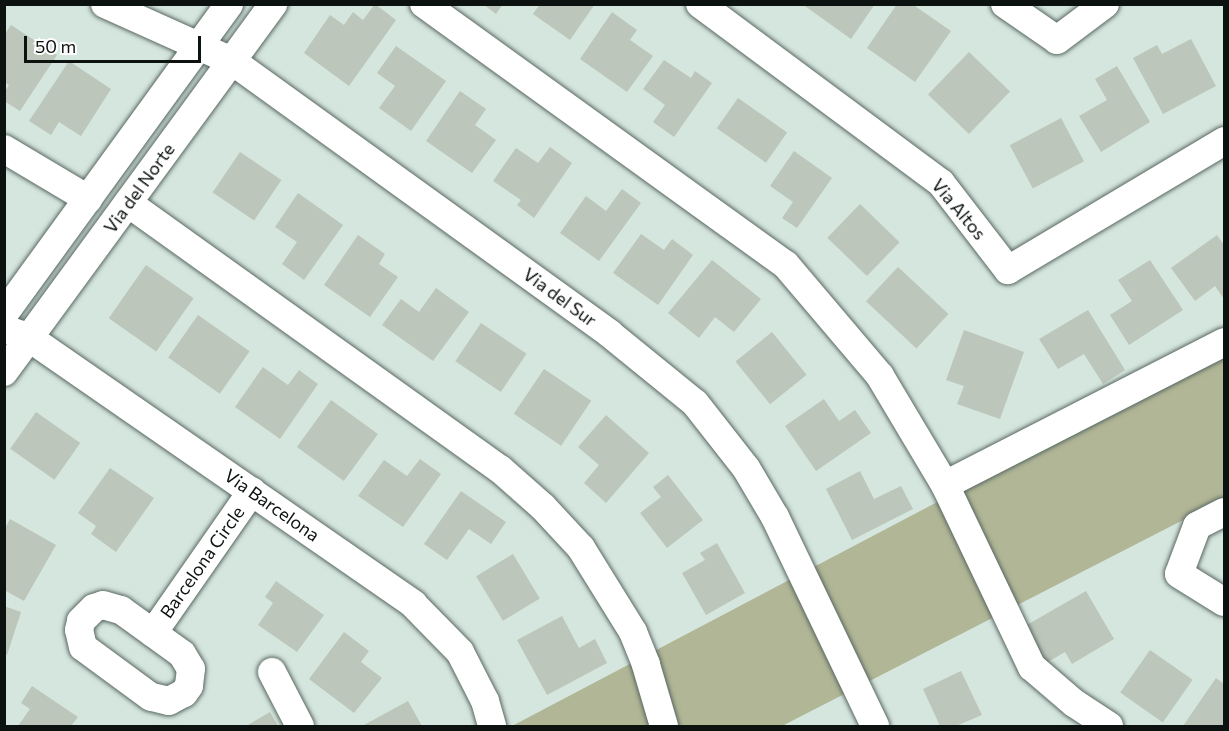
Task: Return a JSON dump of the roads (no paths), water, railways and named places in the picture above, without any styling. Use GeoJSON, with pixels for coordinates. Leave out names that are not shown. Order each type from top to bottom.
{"type":"FeatureCollection","features":[{"type":"Feature","properties":{"kind":"street","name":"Via del Sur"},"geometry":{"type":"LineString","coordinates":[[105,4],[232,62],[610,334],[694,403],[746,468],[775,517],[874,726]]}},
{"type":"Feature","properties":{"kind":"street","name":"Via del Norte"},"geometry":{"type":"LineString","coordinates":[[4,314],[228,4]]}},
{"type":"Feature","properties":{"kind":"street","name":"Via del Norte"},"geometry":{"type":"LineString","coordinates":[[4,372],[16,333],[128,203],[273,4]]}},
{"type":"Feature","properties":{"kind":"street"},"geometry":{"type":"LineString","coordinates":[[424,4],[786,265],[880,376],[945,485],[1032,667],[1074,703],[1109,726]]}},
{"type":"Feature","properties":{"kind":"street","name":"Via Altos"},"geometry":{"type":"LineString","coordinates":[[700,4],[941,183],[1008,270],[1224,141]]}},
{"type":"Feature","properties":{"kind":"street"},"geometry":{"type":"LineString","coordinates":[[1005,4],[1057,40],[1105,4]]}},
{"type":"Feature","properties":{"kind":"street"},"geometry":{"type":"LineString","coordinates":[[4,149],[88,199]]}},
{"type":"Feature","properties":{"kind":"street"},"geometry":{"type":"LineString","coordinates":[[128,203],[483,456],[543,507],[580,548],[633,632],[646,665],[664,726]]}},
{"type":"Feature","properties":{"kind":"street","name":"Via Barcelona"},"geometry":{"type":"LineString","coordinates":[[16,333],[252,491],[413,604],[460,652],[485,701],[492,726]]}},
{"type":"Feature","properties":{"kind":"street"},"geometry":{"type":"LineString","coordinates":[[945,485],[1224,342]]}},
{"type":"Feature","properties":{"kind":"street","name":"Barcelona Circle"},"geometry":{"type":"LineString","coordinates":[[153,633],[252,491]]}},
{"type":"Feature","properties":{"kind":"street"},"geometry":{"type":"LineString","coordinates":[[1224,512],[1197,526],[1179,574],[1224,602]]}},
{"type":"Feature","properties":{"kind":"street"},"geometry":{"type":"LineString","coordinates":[[272,672],[300,726]]}}]}
